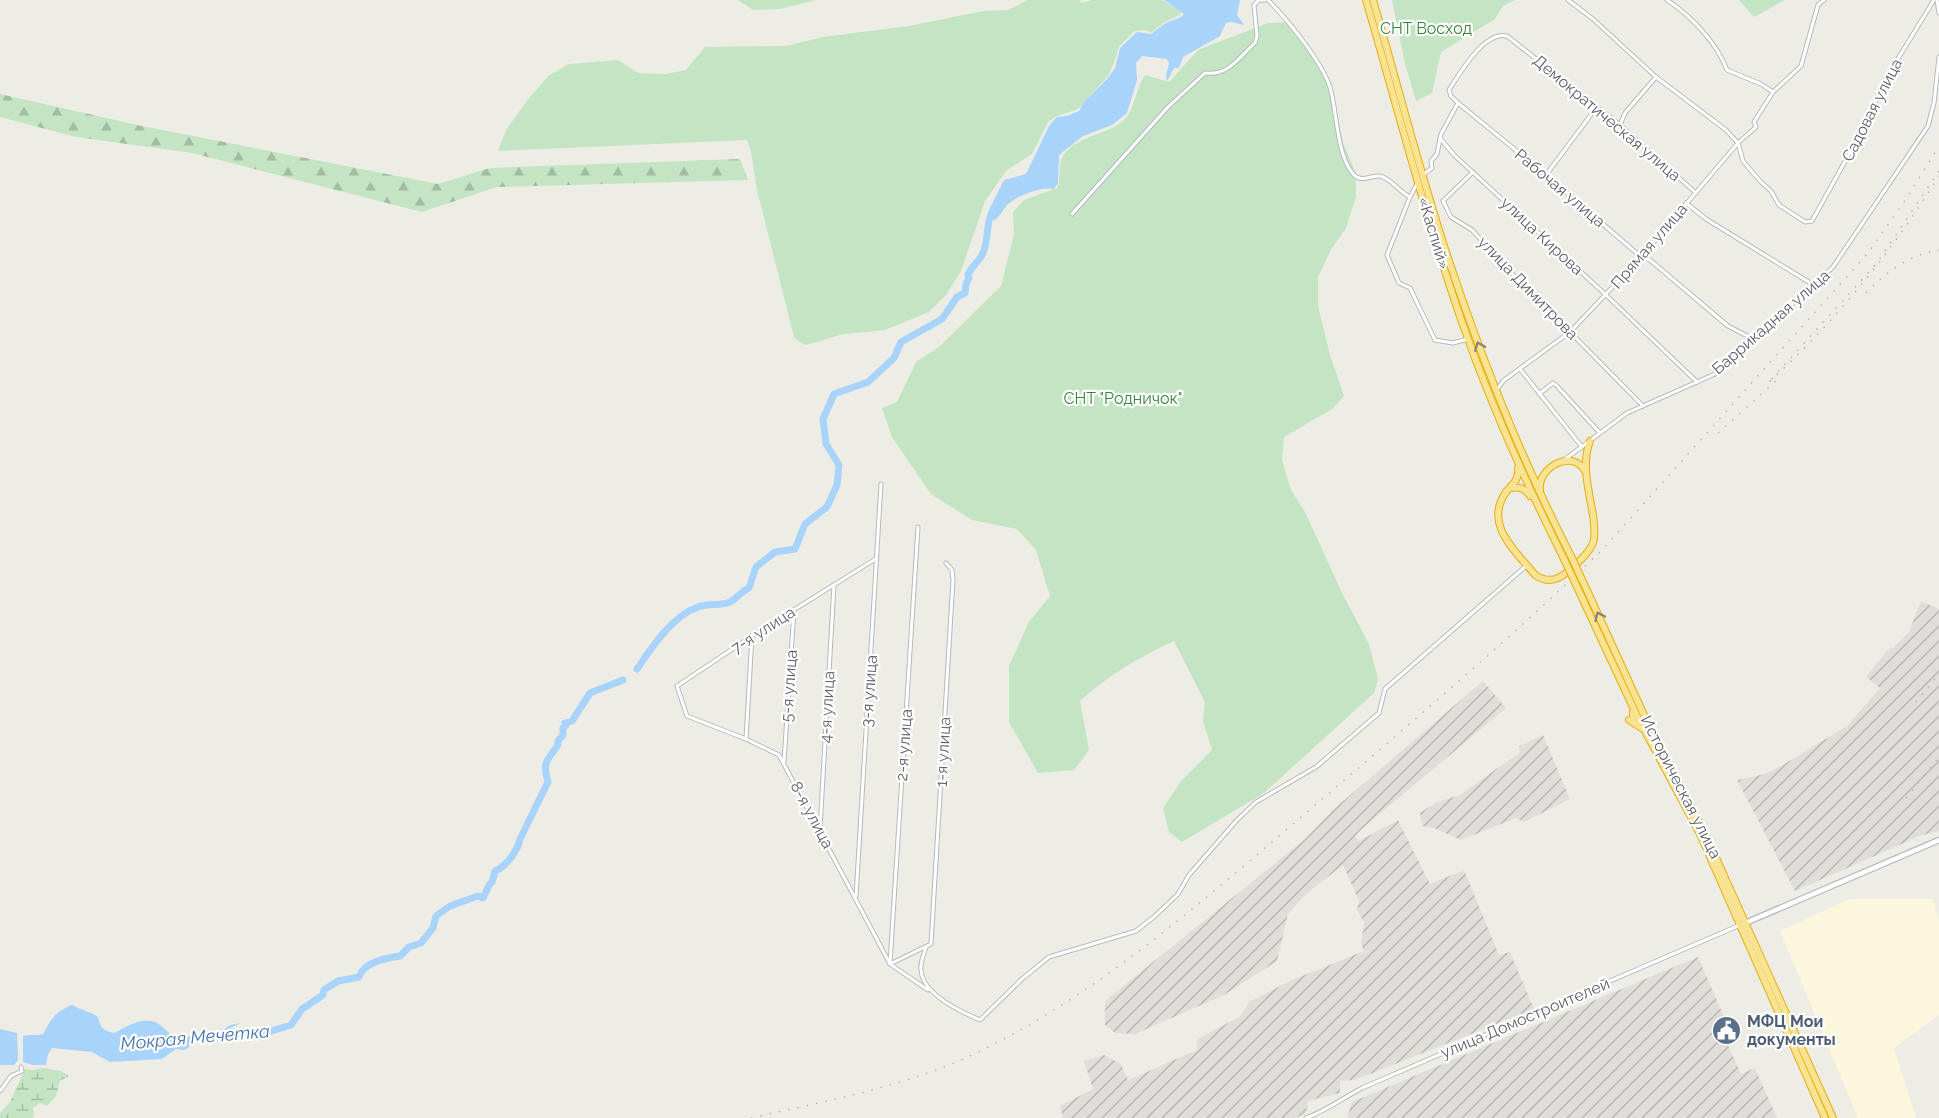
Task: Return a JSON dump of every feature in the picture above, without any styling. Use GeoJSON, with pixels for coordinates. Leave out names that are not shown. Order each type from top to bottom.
{"type":"FeatureCollection","features":[{"type":"Feature","properties":{"kind":"highway","name":"«Каспий»"},"geometry":{"type":"LineString","coordinates":[[1366,0],[1468,339],[1521,460]]}},
{"type":"Feature","properties":{"kind":"highway","name":"«Каспий»"},"geometry":{"type":"LineString","coordinates":[[1373,0],[1419,180],[1521,460]]}},
{"type":"Feature","properties":{"kind":"highway"},"geometry":{"type":"LineString","coordinates":[[1521,460],[1519,476],[1506,492],[1500,507],[1499,528],[1527,565],[1541,579],[1555,580],[1562,577],[1590,548],[1594,540],[1595,529],[1586,452],[1590,441]]}},
{"type":"Feature","properties":{"kind":"highway"},"geometry":{"type":"LineString","coordinates":[[1521,460],[1530,468],[1540,472],[1552,468]]}},
{"type":"Feature","properties":{"kind":"highway","name":"Историческая улица"},"geometry":{"type":"LineString","coordinates":[[1521,460],[1542,500],[1584,602],[1633,707],[1699,831],[1833,1118]]}},
{"type":"Feature","properties":{"kind":"highway","name":"Историческая улица"},"geometry":{"type":"LineString","coordinates":[[1521,460],[1538,508],[1591,599],[1649,726],[1703,829],[1825,1118]]}},
{"type":"Feature","properties":{"kind":"highway"},"geometry":{"type":"LineString","coordinates":[[1542,500],[1541,478],[1564,460],[1574,460],[1582,465],[1587,473]]}},
{"type":"Feature","properties":{"kind":"highway"},"geometry":{"type":"LineString","coordinates":[[1511,488],[1524,489],[1538,508]]}},
{"type":"Feature","properties":{"kind":"main road"},"geometry":{"type":"LineString","coordinates":[[1743,924],[1939,840]]}},
{"type":"Feature","properties":{"kind":"street"},"geometry":{"type":"LineString","coordinates":[[1072,214],[1194,81],[1205,73],[1216,75],[1224,72],[1255,42],[1257,36],[1254,5],[1259,0],[1267,0],[1313,55],[1331,88],[1344,154],[1356,177],[1362,179],[1374,176],[1385,177],[1398,190],[1410,197]]}},
{"type":"Feature","properties":{"kind":"street"},"geometry":{"type":"LineString","coordinates":[[1568,0],[1656,77],[1726,130],[1738,143]]}},
{"type":"Feature","properties":{"kind":"street"},"geometry":{"type":"LineString","coordinates":[[1667,0],[1678,7],[1721,55],[1727,70],[1761,84],[1773,92]]}},
{"type":"Feature","properties":{"kind":"street","name":"Прямая улица"},"geometry":{"type":"LineString","coordinates":[[1503,381],[1570,332],[1641,257],[1738,143],[1756,128],[1754,122],[1773,92],[1801,66],[1818,5],[1824,0]]}},
{"type":"Feature","properties":{"kind":"street"},"geometry":{"type":"LineString","coordinates":[[1936,0],[1939,13]]}},
{"type":"Feature","properties":{"kind":"street","name":"Садовая улица"},"geometry":{"type":"LineString","coordinates":[[1738,143],[1743,161],[1772,191],[1779,205],[1805,222],[1812,221],[1868,120],[1883,83],[1936,0]]}},
{"type":"Feature","properties":{"kind":"street","name":"Демократическая улица"},"geometry":{"type":"LineString","coordinates":[[1458,103],[1449,90],[1467,61],[1491,38],[1500,35],[1507,36],[1620,125],[1696,193]]}},
{"type":"Feature","properties":{"kind":"street","name":"Баррикадная улица"},"geometry":{"type":"LineString","coordinates":[[1564,460],[1627,413],[1715,374],[1833,267],[1928,126],[1934,103],[1939,57]]}},
{"type":"Feature","properties":{"kind":"street"},"geometry":{"type":"LineString","coordinates":[[1620,125],[1625,113],[1656,77]]}},
{"type":"Feature","properties":{"kind":"street"},"geometry":{"type":"LineString","coordinates":[[1458,103],[1440,138],[1437,154],[1431,160],[1432,168],[1419,180],[1410,197],[1387,255],[1399,283],[1410,288],[1416,297],[1436,340],[1453,343],[1468,339]]}},
{"type":"Feature","properties":{"kind":"street","name":"Рабочая улица"},"geometry":{"type":"LineString","coordinates":[[1458,103],[1546,174],[1641,257],[1650,260],[1728,326],[1753,339]]}},
{"type":"Feature","properties":{"kind":"street"},"geometry":{"type":"LineString","coordinates":[[1546,174],[1596,108]]}},
{"type":"Feature","properties":{"kind":"street","name":"улица Кирова"},"geometry":{"type":"LineString","coordinates":[[1440,138],[1454,155],[1697,382]]}},
{"type":"Feature","properties":{"kind":"street","name":"улица Димитрова"},"geometry":{"type":"LineString","coordinates":[[1473,172],[1443,201],[1451,217],[1472,230],[1553,318],[1643,405]]}},
{"type":"Feature","properties":{"kind":"street","name":"Демократическая улица"},"geometry":{"type":"LineString","coordinates":[[1686,203],[1706,219],[1812,284]]}},
{"type":"Feature","properties":{"kind":"street"},"geometry":{"type":"LineString","coordinates":[[1520,369],[1582,447]]}},
{"type":"Feature","properties":{"kind":"street"},"geometry":{"type":"LineString","coordinates":[[1491,376],[1503,381],[1497,392]]}},
{"type":"Feature","properties":{"kind":"street"},"geometry":{"type":"LineString","coordinates":[[1539,394],[1549,385],[1556,384],[1600,433]]}},
{"type":"Feature","properties":{"kind":"street","name":"3-я улица"},"geometry":{"type":"LineString","coordinates":[[855,898],[881,484]]}},
{"type":"Feature","properties":{"kind":"street","name":"2-я улица"},"geometry":{"type":"LineString","coordinates":[[890,964],[918,527]]}},
{"type":"Feature","properties":{"kind":"street","name":"7-я улица"},"geometry":{"type":"LineString","coordinates":[[687,716],[677,686],[877,558]]}},
{"type":"Feature","properties":{"kind":"street","name":"1-я улица"},"geometry":{"type":"LineString","coordinates":[[926,947],[931,944],[953,580],[952,570],[946,563]]}},
{"type":"Feature","properties":{"kind":"street"},"geometry":{"type":"LineString","coordinates":[[890,964],[965,1014],[980,1020],[1022,979],[1049,957],[1136,931],[1178,894],[1189,875],[1237,819],[1256,802],[1316,767],[1379,713],[1385,688],[1527,565]]}},
{"type":"Feature","properties":{"kind":"street","name":"4-я улица"},"geometry":{"type":"LineString","coordinates":[[820,829],[834,585]]}},
{"type":"Feature","properties":{"kind":"street","name":"5-я улица"},"geometry":{"type":"LineString","coordinates":[[784,762],[794,610]]}},
{"type":"Feature","properties":{"kind":"street"},"geometry":{"type":"LineString","coordinates":[[746,739],[752,636]]}},
{"type":"Feature","properties":{"kind":"street","name":"8-я улица"},"geometry":{"type":"LineString","coordinates":[[687,716],[746,739],[779,755],[890,964]]}},
{"type":"Feature","properties":{"kind":"street","name":"улица Домостроителей"},"geometry":{"type":"LineString","coordinates":[[1306,1118],[1320,1113],[1362,1088],[1743,924]]}},
{"type":"Feature","properties":{"kind":"street"},"geometry":{"type":"LineString","coordinates":[[926,947],[921,970],[922,978],[929,990]]}},
{"type":"Feature","properties":{"kind":"street"},"geometry":{"type":"LineString","coordinates":[[890,964],[926,947]]}},
{"type":"Feature","properties":{"kind":"street"},"geometry":{"type":"LineString","coordinates":[[0,1091],[11,1076],[22,1071],[21,1067]]}},
{"type":"Feature","properties":{"kind":"shaded area"},"geometry":{"type":"Polygon","coordinates":[[[1921,601],[1939,609],[1939,831],[1922,835],[1795,891],[1737,780],[1765,774],[1847,726],[1880,688],[1866,677],[1885,653],[1909,632],[1921,601]]]}},
{"type":"Feature","properties":{"kind":"shaded area"},"geometry":{"type":"Polygon","coordinates":[[[1483,681],[1506,708],[1355,836],[1359,841],[1398,820],[1430,884],[1464,870],[1499,955],[1510,952],[1534,1009],[1355,1080],[1340,1081],[1340,1093],[1308,1101],[1306,1114],[1294,1118],[1063,1118],[1060,1106],[1093,1089],[1084,1061],[1104,1055],[1120,1063],[1128,1080],[1197,1050],[1197,1039],[1241,1016],[1249,1002],[1292,980],[1364,951],[1361,944],[1364,923],[1357,910],[1359,901],[1343,865],[1306,894],[1288,914],[1277,961],[1224,995],[1135,1034],[1115,1033],[1105,1025],[1105,1001],[1305,839],[1334,809],[1483,681]]]}},
{"type":"Feature","properties":{"kind":"shaded area"},"geometry":{"type":"Polygon","coordinates":[[[1543,735],[1570,799],[1524,822],[1516,818],[1461,840],[1434,828],[1422,826],[1420,813],[1437,802],[1460,795],[1520,752],[1519,746],[1543,735]]]}},
{"type":"Feature","properties":{"kind":"shaded area"},"geometry":{"type":"Polygon","coordinates":[[[1850,899],[1933,899],[1939,921],[1939,1015],[1894,1048],[1916,1118],[1858,1118],[1780,931],[1850,899]]]}},
{"type":"Feature","properties":{"kind":"shaded area"},"geometry":{"type":"Polygon","coordinates":[[[1698,957],[1729,1031],[1723,1034],[1741,1074],[1755,1068],[1777,1118],[1347,1118],[1352,1102],[1698,957]]]}},
{"type":"Feature","properties":{"kind":"green space"},"geometry":{"type":"Polygon","coordinates":[[[738,0],[816,0],[780,9],[753,10],[738,0]]]}},
{"type":"Feature","properties":{"kind":"green space"},"geometry":{"type":"Polygon","coordinates":[[[1028,0],[1080,0],[1081,3],[1092,0],[1162,0],[1181,12],[1180,15],[1163,23],[1151,33],[1146,30],[1134,31],[1119,47],[1108,76],[1078,109],[1057,116],[1048,122],[1032,154],[1006,171],[985,201],[961,271],[946,295],[929,312],[885,330],[844,334],[806,345],[794,337],[757,190],[747,140],[498,151],[506,130],[526,102],[548,76],[569,64],[618,60],[638,73],[666,74],[686,70],[705,47],[786,46],[823,37],[909,26],[983,11],[1008,10],[1028,0]]]}},
{"type":"Feature","properties":{"kind":"green space","name":"СНТ Восход"},"geometry":{"type":"Polygon","coordinates":[[[1392,0],[1515,0],[1503,6],[1495,19],[1441,52],[1432,93],[1416,101],[1405,64],[1392,0]]]}},
{"type":"Feature","properties":{"kind":"green space"},"geometry":{"type":"Polygon","coordinates":[[[1739,0],[1785,0],[1754,17],[1739,0]]]}},
{"type":"Feature","properties":{"kind":"green space","name":"СНТ \"Родничок\""},"geometry":{"type":"Polygon","coordinates":[[[1290,22],[1320,63],[1332,88],[1343,143],[1356,173],[1356,196],[1346,228],[1331,250],[1318,277],[1318,306],[1330,355],[1344,396],[1332,409],[1284,437],[1282,460],[1291,490],[1305,512],[1343,595],[1369,644],[1378,679],[1374,693],[1264,793],[1182,842],[1169,832],[1163,808],[1181,781],[1212,750],[1203,721],[1205,702],[1174,641],[1125,667],[1080,701],[1089,750],[1074,770],[1038,773],[1009,722],[1009,666],[1029,622],[1050,596],[1036,550],[1017,529],[972,520],[931,494],[892,437],[882,408],[897,402],[916,362],[939,347],[1001,286],[1014,234],[1013,212],[1024,200],[1057,188],[1061,160],[1069,149],[1085,139],[1120,124],[1126,118],[1145,75],[1169,82],[1198,50],[1268,23],[1290,22]]]}},
{"type":"Feature","properties":{"kind":"green space"},"geometry":{"type":"Polygon","coordinates":[[[0,94],[142,126],[438,184],[490,168],[740,159],[748,180],[497,187],[422,212],[192,153],[76,137],[0,117],[0,94]]]}},
{"type":"Feature","properties":{"kind":"green space"},"geometry":{"type":"Polygon","coordinates":[[[43,1068],[61,1071],[69,1076],[60,1081],[56,1096],[47,1106],[40,1103],[33,1108],[32,1118],[0,1118],[0,1113],[10,1102],[25,1069],[43,1068]]]}},
{"type":"Feature","properties":{"kind":"water"},"geometry":{"type":"Polygon","coordinates":[[[1164,0],[1240,0],[1237,15],[1244,25],[1226,23],[1220,36],[1183,57],[1179,68],[1174,68],[1167,81],[1169,63],[1167,59],[1142,56],[1136,63],[1137,80],[1127,113],[1112,125],[1083,136],[1059,155],[1058,183],[1054,189],[1036,190],[1016,198],[994,221],[990,208],[1004,180],[1026,174],[1049,126],[1057,117],[1079,111],[1083,103],[1115,68],[1120,48],[1137,32],[1151,34],[1164,24],[1184,14],[1164,0]]]}},
{"type":"Feature","properties":{"kind":"water"},"geometry":{"type":"Polygon","coordinates":[[[72,1005],[98,1017],[103,1028],[114,1033],[133,1023],[144,1021],[155,1022],[172,1035],[181,1037],[222,1031],[230,1025],[241,1023],[228,1029],[231,1032],[228,1034],[201,1039],[185,1050],[176,1049],[162,1059],[110,1062],[92,1052],[52,1048],[46,1065],[23,1062],[23,1036],[43,1034],[54,1016],[72,1005]]]}},
{"type":"Feature","properties":{"kind":"water"},"geometry":{"type":"Polygon","coordinates":[[[0,1029],[17,1033],[18,1060],[14,1065],[0,1065],[0,1029]]]}},
{"type":"Feature","properties":{"kind":"waterway","name":"Мокрая Мечетка"},"geometry":{"type":"LineString","coordinates":[[637,669],[663,633],[680,617],[698,607],[732,601],[749,588],[756,567],[775,552],[795,549],[805,524],[827,507],[837,485],[839,465],[826,444],[823,419],[834,394],[868,382],[894,358],[901,342],[942,319],[957,297],[965,293],[968,275],[984,250],[989,219],[995,206]]}},
{"type":"Feature","properties":{"kind":"waterway","name":"Мокрая Мечетка"},"geometry":{"type":"LineString","coordinates":[[223,1033],[258,1035],[291,1025],[302,1009],[323,995],[324,990],[338,981],[359,977],[370,964],[400,956],[409,947],[421,943],[433,928],[436,916],[450,906],[478,896],[483,898],[495,871],[503,866],[514,853],[548,782],[545,770],[548,758],[563,735],[565,723],[572,721],[590,693],[623,680]]}},
{"type":"Feature","properties":{"kind":"railway"},"geometry":{"type":"LineString","coordinates":[[751,1118],[892,1085],[972,1055],[1062,1005],[1105,976],[1187,913],[1456,683],[1603,549],[1868,253],[1939,146]]}},
{"type":"Feature","properties":{"kind":"railway"},"geometry":{"type":"LineString","coordinates":[[1939,171],[1877,263],[1768,383],[1793,360],[1861,286],[1939,176]]}},
{"type":"Feature","properties":{"kind":"railway"},"geometry":{"type":"LineString","coordinates":[[1866,293],[1899,265],[1928,252],[1939,250]]}},
{"type":"Feature","properties":{"kind":"railway"},"geometry":{"type":"LineString","coordinates":[[1718,433],[1776,381]]}},
{"type":"Feature","properties":{"kind":"railway"},"geometry":{"type":"LineString","coordinates":[[1916,702],[1939,674]]}},
{"type":"Feature","properties":{"kind":"railway"},"geometry":{"type":"LineString","coordinates":[[1906,798],[1939,757]]}},
{"type":"Feature","properties":{"kind":"place","name":"МФЦ Мои документы"},"geometry":{"type":"Point","coordinates":[1726,1030]}}]}
